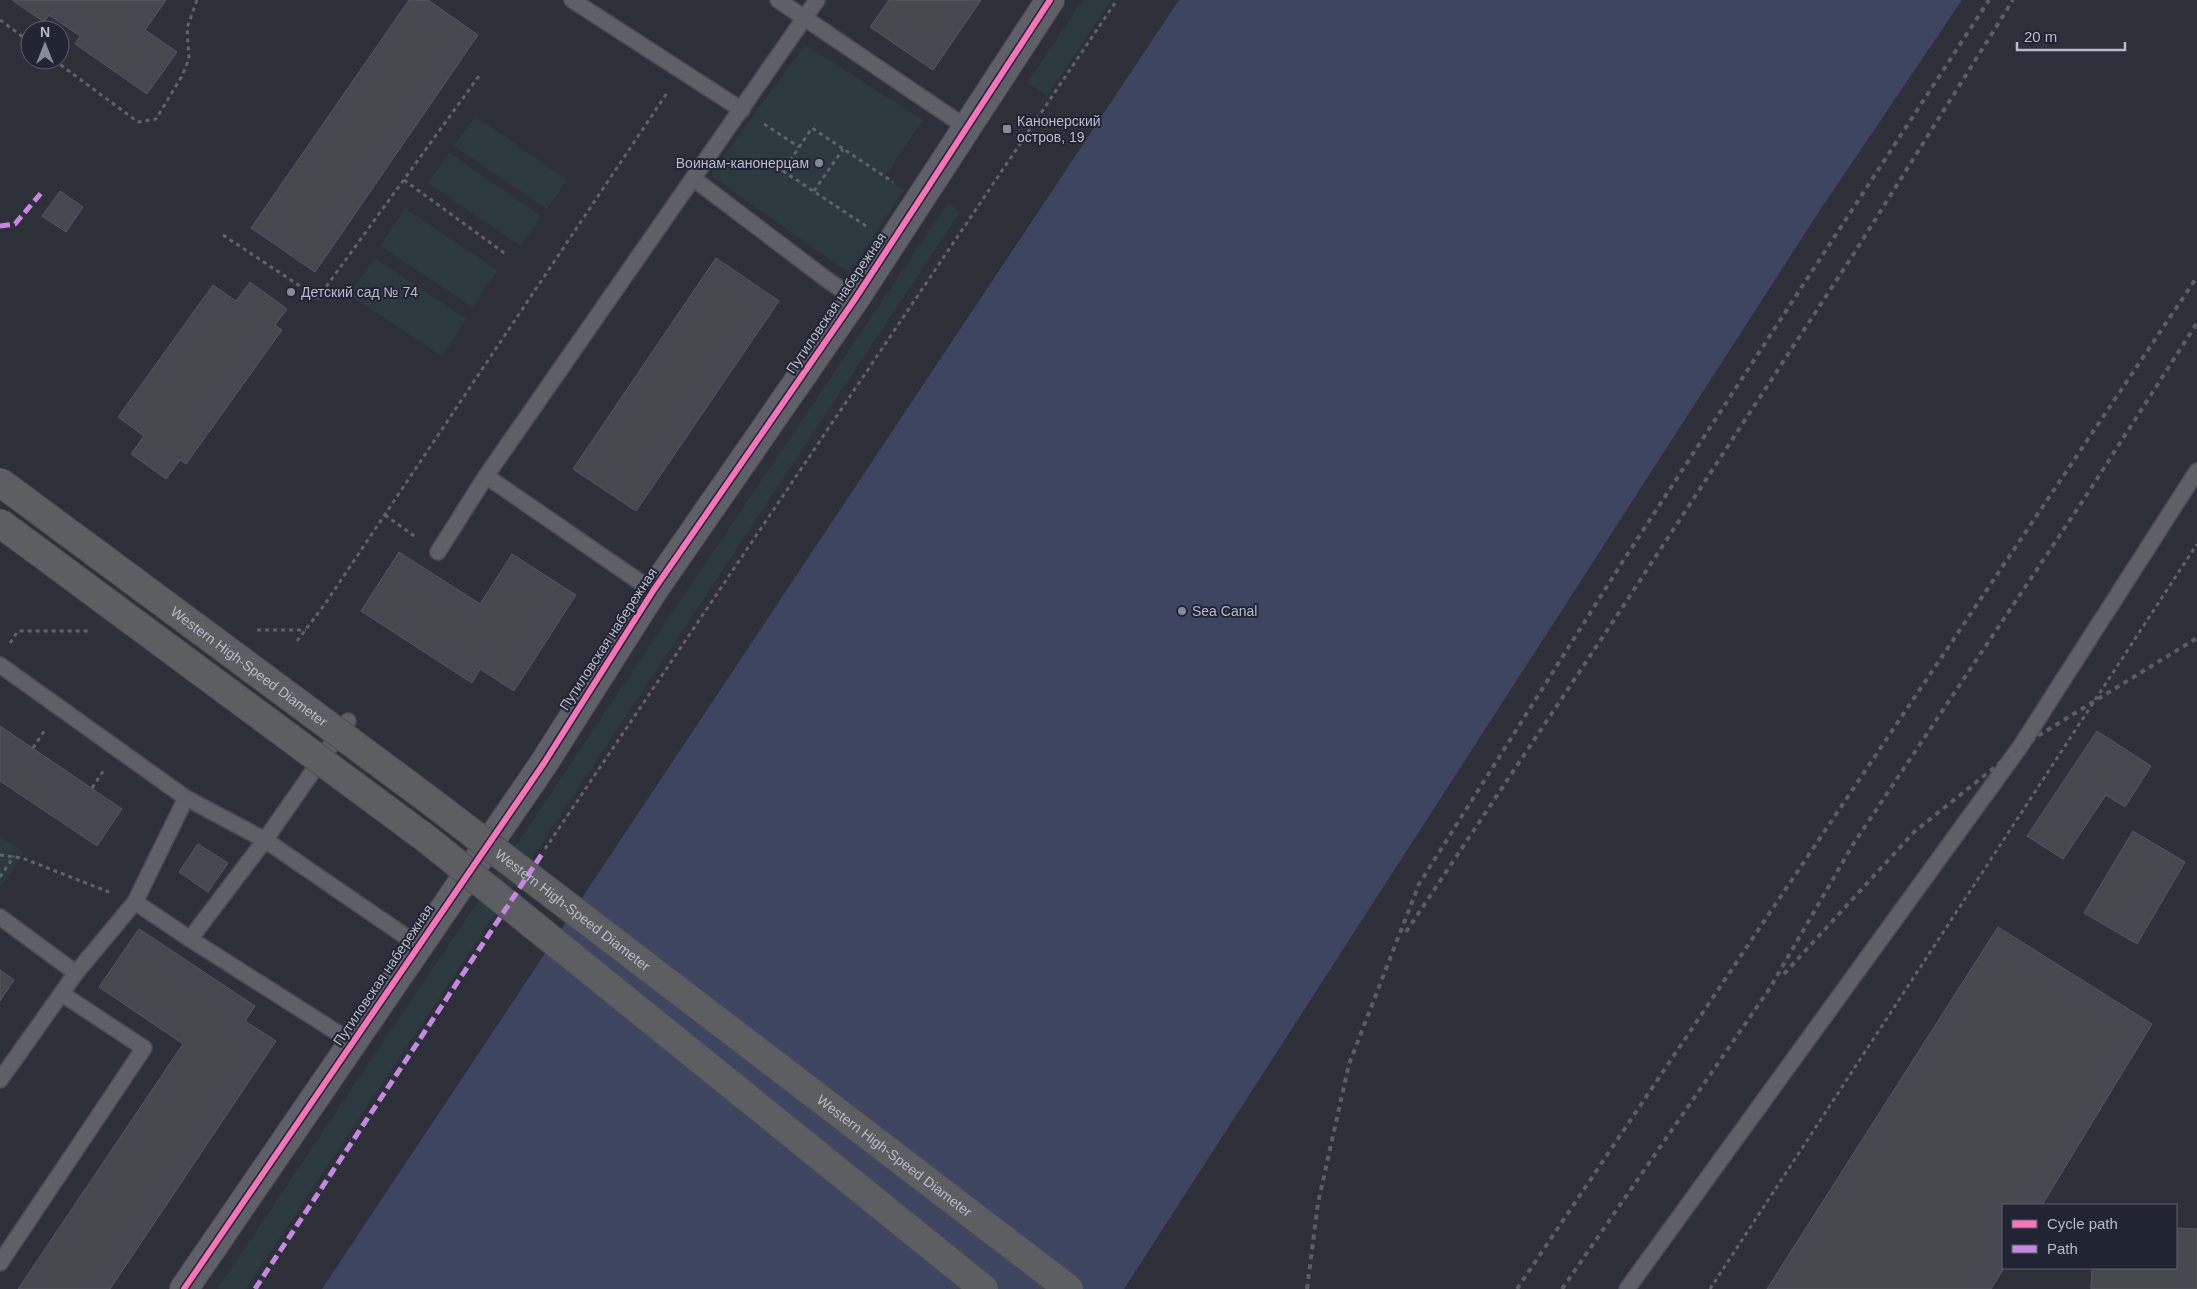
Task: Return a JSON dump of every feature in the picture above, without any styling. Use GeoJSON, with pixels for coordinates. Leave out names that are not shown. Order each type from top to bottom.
{"type":"FeatureCollection","features":[{"type":"Feature","properties":{"kind":"highway","name":"Western High-Speed Diameter"},"geometry":{"type":"LineString","coordinates":[[0,482],[429,800],[1069,1289]]}},
{"type":"Feature","properties":{"kind":"highway"},"geometry":{"type":"LineString","coordinates":[[0,523],[428,840],[984,1289]]}},
{"type":"Feature","properties":{"kind":"street","name":"Путиловская набережная"},"geometry":{"type":"LineString","coordinates":[[184,1289],[544,763],[653,590],[855,299],[1050,0]]}},
{"type":"Feature","properties":{"kind":"lane"},"geometry":{"type":"LineString","coordinates":[[572,0],[683,70],[742,110]]}},
{"type":"Feature","properties":{"kind":"lane"},"geometry":{"type":"LineString","coordinates":[[778,0],[967,128]]}},
{"type":"Feature","properties":{"kind":"lane"},"geometry":{"type":"LineString","coordinates":[[438,552],[486,476],[817,0]]}},
{"type":"Feature","properties":{"kind":"lane"},"geometry":{"type":"LineString","coordinates":[[694,179],[855,299]]}},
{"type":"Feature","properties":{"kind":"lane"},"geometry":{"type":"LineString","coordinates":[[1627,1289],[2020,747],[2197,471]]}},
{"type":"Feature","properties":{"kind":"lane"},"geometry":{"type":"LineString","coordinates":[[486,476],[653,590]]}},
{"type":"Feature","properties":{"kind":"lane"},"geometry":{"type":"LineString","coordinates":[[0,665],[186,798],[265,840],[418,945]]}},
{"type":"Feature","properties":{"kind":"lane"},"geometry":{"type":"LineString","coordinates":[[190,939],[265,840],[348,721]]}},
{"type":"Feature","properties":{"kind":"lane"},"geometry":{"type":"LineString","coordinates":[[0,1080],[76,973],[135,902],[186,798]]}},
{"type":"Feature","properties":{"kind":"lane"},"geometry":{"type":"LineString","coordinates":[[135,902],[352,1042]]}},
{"type":"Feature","properties":{"kind":"lane"},"geometry":{"type":"LineString","coordinates":[[0,917],[76,973]]}},
{"type":"Feature","properties":{"kind":"lane"},"geometry":{"type":"LineString","coordinates":[[0,1263],[144,1048],[62,994]]}},
{"type":"Feature","properties":{"kind":"path"},"geometry":{"type":"LineString","coordinates":[[68,70],[138,122],[156,119],[190,59],[187,28],[197,0]]}},
{"type":"Feature","properties":{"kind":"path"},"geometry":{"type":"LineString","coordinates":[[542,854],[1117,0]]}},
{"type":"Feature","properties":{"kind":"path"},"geometry":{"type":"LineString","coordinates":[[0,20],[20,35]]}},
{"type":"Feature","properties":{"kind":"path"},"geometry":{"type":"LineString","coordinates":[[298,641],[683,70]]}},
{"type":"Feature","properties":{"kind":"path"},"geometry":{"type":"LineString","coordinates":[[223,234],[318,298],[479,76]]}},
{"type":"Feature","properties":{"kind":"path"},"geometry":{"type":"LineString","coordinates":[[742,110],[800,147]]}},
{"type":"Feature","properties":{"kind":"path"},"geometry":{"type":"LineString","coordinates":[[866,226],[783,171],[812,128],[895,184]]}},
{"type":"Feature","properties":{"kind":"path"},"geometry":{"type":"LineString","coordinates":[[814,191],[843,148]]}},
{"type":"Feature","properties":{"kind":"path"},"geometry":{"type":"LineString","coordinates":[[404,180],[507,255]]}},
{"type":"Feature","properties":{"kind":"path"},"geometry":{"type":"LineString","coordinates":[[384,515],[438,552]]}},
{"type":"Feature","properties":{"kind":"path"},"geometry":{"type":"LineString","coordinates":[[1710,1289],[2197,544]]}},
{"type":"Feature","properties":{"kind":"path"},"geometry":{"type":"LineString","coordinates":[[250,630],[306,630]]}},
{"type":"Feature","properties":{"kind":"path"},"geometry":{"type":"LineString","coordinates":[[0,854],[14,856],[135,902]]}},
{"type":"Feature","properties":{"kind":"path"},"geometry":{"type":"LineString","coordinates":[[0,877],[14,856]]}},
{"type":"Feature","properties":{"kind":"shaded area"},"geometry":{"type":"Polygon","coordinates":[[[1083,0],[1111,0],[1047,96],[1027,83],[1083,0]]]}},
{"type":"Feature","properties":{"kind":"shaded area"},"geometry":{"type":"Polygon","coordinates":[[[805,45],[923,120],[885,176],[904,190],[849,273],[710,175],[805,45]]]}},
{"type":"Feature","properties":{"kind":"shaded area"},"geometry":{"type":"Polygon","coordinates":[[[475,116],[567,180],[547,209],[454,146],[475,116]]]}},
{"type":"Feature","properties":{"kind":"shaded area"},"geometry":{"type":"Polygon","coordinates":[[[449,153],[541,216],[521,246],[428,183],[449,153]]]}},
{"type":"Feature","properties":{"kind":"shaded area"},"geometry":{"type":"Polygon","coordinates":[[[948,203],[960,212],[246,1289],[217,1289],[948,203]]]}},
{"type":"Feature","properties":{"kind":"shaded area"},"geometry":{"type":"Polygon","coordinates":[[[405,208],[497,270],[472,307],[380,246],[405,208]]]}},
{"type":"Feature","properties":{"kind":"shaded area"},"geometry":{"type":"Polygon","coordinates":[[[374,258],[466,319],[442,356],[349,295],[374,258]]]}},
{"type":"Feature","properties":{"kind":"shaded area"},"geometry":{"type":"Polygon","coordinates":[[[0,836],[24,853],[0,888],[0,836]]]}},
{"type":"Feature","properties":{"kind":"water","name":"Sea Canal"},"geometry":{"type":"Polygon","coordinates":[[[1179,0],[1962,0],[1820,210],[1124,1289],[322,1289],[1179,0]]]}},
{"type":"Feature","properties":{"kind":"building"},"geometry":{"type":"Polygon","coordinates":[[[12,0],[166,0],[145,30],[177,52],[147,94],[75,44],[80,36],[70,29],[70,20],[56,20],[49,15],[45,20],[41,20],[12,0]]]}},
{"type":"Feature","properties":{"kind":"building"},"geometry":{"type":"Polygon","coordinates":[[[409,0],[428,0],[478,35],[315,272],[251,228],[409,0]]]}},
{"type":"Feature","properties":{"kind":"building"},"geometry":{"type":"Polygon","coordinates":[[[889,0],[981,0],[933,70],[870,27],[889,0]]]}},
{"type":"Feature","properties":{"kind":"building"},"geometry":{"type":"Polygon","coordinates":[[[60,191],[83,207],[66,232],[42,216],[60,191]]]}},
{"type":"Feature","properties":{"kind":"building"},"geometry":{"type":"Polygon","coordinates":[[[716,258],[779,301],[636,511],[573,469],[716,258]]]}},
{"type":"Feature","properties":{"kind":"building"},"geometry":{"type":"Polygon","coordinates":[[[250,282],[287,309],[275,325],[282,330],[186,464],[180,460],[166,479],[131,454],[144,436],[118,417],[213,285],[236,301],[250,282]]]}},
{"type":"Feature","properties":{"kind":"building"},"geometry":{"type":"Polygon","coordinates":[[[399,552],[480,604],[512,554],[576,595],[514,691],[480,669],[472,683],[361,611],[399,552]]]}},
{"type":"Feature","properties":{"kind":"building"},"geometry":{"type":"Polygon","coordinates":[[[0,726],[122,809],[97,846],[0,781],[0,726]]]}},
{"type":"Feature","properties":{"kind":"building"},"geometry":{"type":"Polygon","coordinates":[[[2097,731],[2151,766],[2125,807],[2106,795],[2063,859],[2027,836],[2097,731]]]}},
{"type":"Feature","properties":{"kind":"building"},"geometry":{"type":"Polygon","coordinates":[[[2133,831],[2185,862],[2137,944],[2084,913],[2133,831]]]}},
{"type":"Feature","properties":{"kind":"building"},"geometry":{"type":"Polygon","coordinates":[[[198,844],[228,863],[208,892],[179,872],[198,844]]]}},
{"type":"Feature","properties":{"kind":"building"},"geometry":{"type":"Polygon","coordinates":[[[1998,927],[2152,1024],[2043,1204],[2002,1204],[2003,1269],[1991,1289],[1767,1289],[1998,927]]]}},
{"type":"Feature","properties":{"kind":"building"},"geometry":{"type":"Polygon","coordinates":[[[139,929],[255,1006],[245,1021],[276,1041],[110,1289],[18,1289],[183,1044],[99,987],[139,929]]]}},
{"type":"Feature","properties":{"kind":"building"},"geometry":{"type":"Polygon","coordinates":[[[0,970],[14,980],[0,1001],[0,970]]]}},
{"type":"Feature","properties":{"kind":"building"},"geometry":{"type":"Polygon","coordinates":[[[2177,1228],[2197,1229],[2197,1289],[2091,1289],[2092,1269],[2177,1269],[2177,1228]]]}},
{"type":"Feature","properties":{"kind":"railway"},"geometry":{"type":"LineString","coordinates":[[1307,1289],[1318,1203],[1349,1064],[1419,884],[1623,561],[1989,0]]}},
{"type":"Feature","properties":{"kind":"railway"},"geometry":{"type":"LineString","coordinates":[[1406,932],[1618,614],[1853,255],[2013,0]]}},
{"type":"Feature","properties":{"kind":"railway"},"geometry":{"type":"LineString","coordinates":[[1517,1289],[2197,277]]}},
{"type":"Feature","properties":{"kind":"railway"},"geometry":{"type":"LineString","coordinates":[[1562,1289],[1770,988],[1852,846],[2086,496],[2197,323]]}},
{"type":"Feature","properties":{"kind":"railway"},"geometry":{"type":"LineString","coordinates":[[1784,974],[1914,832],[2020,747],[2197,638]]}},
{"type":"Feature","properties":{"kind":"marked path"},"geometry":{"type":"LineString","coordinates":[[0,226],[15,224],[42,192]]}},
{"type":"Feature","properties":{"kind":"marked path"},"geometry":{"type":"LineString","coordinates":[[255,1289],[542,854]]}},
{"type":"Feature","properties":{"kind":"cycle path"},"geometry":{"type":"LineString","coordinates":[[184,1289],[544,763],[653,591],[855,299],[1050,0]]}},
{"type":"Feature","properties":{"kind":"place","name":"Канонерский остров, 19"},"geometry":{"type":"Point","coordinates":[1007,129]}},
{"type":"Feature","properties":{"kind":"place","name":"Воинам-канонерцам"},"geometry":{"type":"Point","coordinates":[819,163]}},
{"type":"Feature","properties":{"kind":"place","name":"Детский сад № 74"},"geometry":{"type":"Point","coordinates":[291,292]}},
{"type":"Feature","properties":{"kind":"place","name":"Sea Canal"},"geometry":{"type":"Point","coordinates":[1182,611]}}]}
